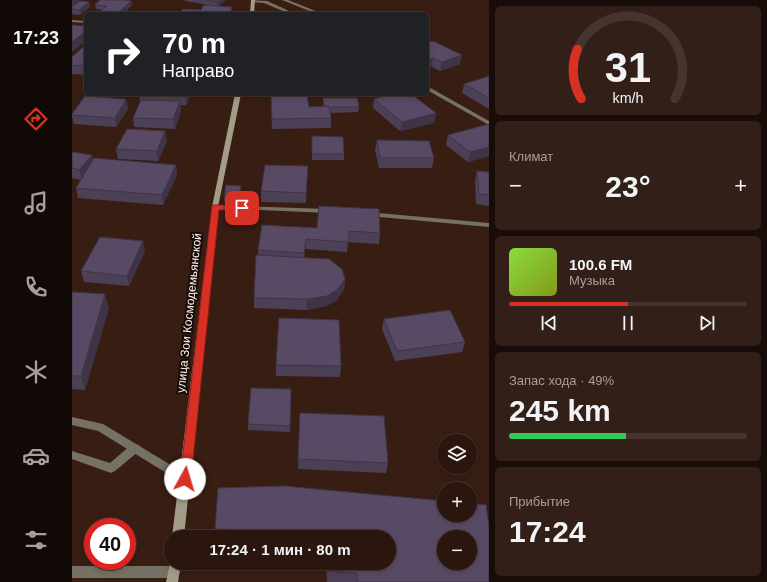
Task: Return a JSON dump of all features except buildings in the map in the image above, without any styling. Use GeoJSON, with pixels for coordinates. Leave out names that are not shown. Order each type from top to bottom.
{"type":"FeatureCollection","features":[{"type":"Feature","properties":{"kind":"street"},"geometry":{"type":"LineString","coordinates":[[284,0],[316,12]]}},
{"type":"Feature","properties":{"kind":"street"},"geometry":{"type":"LineString","coordinates":[[252,12],[253,1],[265,2],[289,12]]}},
{"type":"Feature","properties":{"kind":"street"},"geometry":{"type":"LineString","coordinates":[[72,21],[84,22]]}},
{"type":"Feature","properties":{"kind":"street"},"geometry":{"type":"LineString","coordinates":[[429,89],[489,124]]}},
{"type":"Feature","properties":{"kind":"street","name":"улица Зои Космодемьянской"},"geometry":{"type":"LineString","coordinates":[[179,530],[215,207],[238,96]]}},
{"type":"Feature","properties":{"kind":"street"},"geometry":{"type":"LineString","coordinates":[[215,207],[333,211]]}},
{"type":"Feature","properties":{"kind":"street"},"geometry":{"type":"LineString","coordinates":[[363,213],[489,225]]}},
{"type":"Feature","properties":{"kind":"street"},"geometry":{"type":"LineString","coordinates":[[72,421],[100,427],[185,479]]}},
{"type":"Feature","properties":{"kind":"street"},"geometry":{"type":"LineString","coordinates":[[72,455],[111,468],[135,448]]}},
{"type":"Feature","properties":{"kind":"street"},"geometry":{"type":"LineString","coordinates":[[72,572],[174,572]]}},
{"type":"Feature","properties":{"kind":"route"},"geometry":{"type":"LineString","coordinates":[[185,479],[215,207],[242,208]]}}]}
